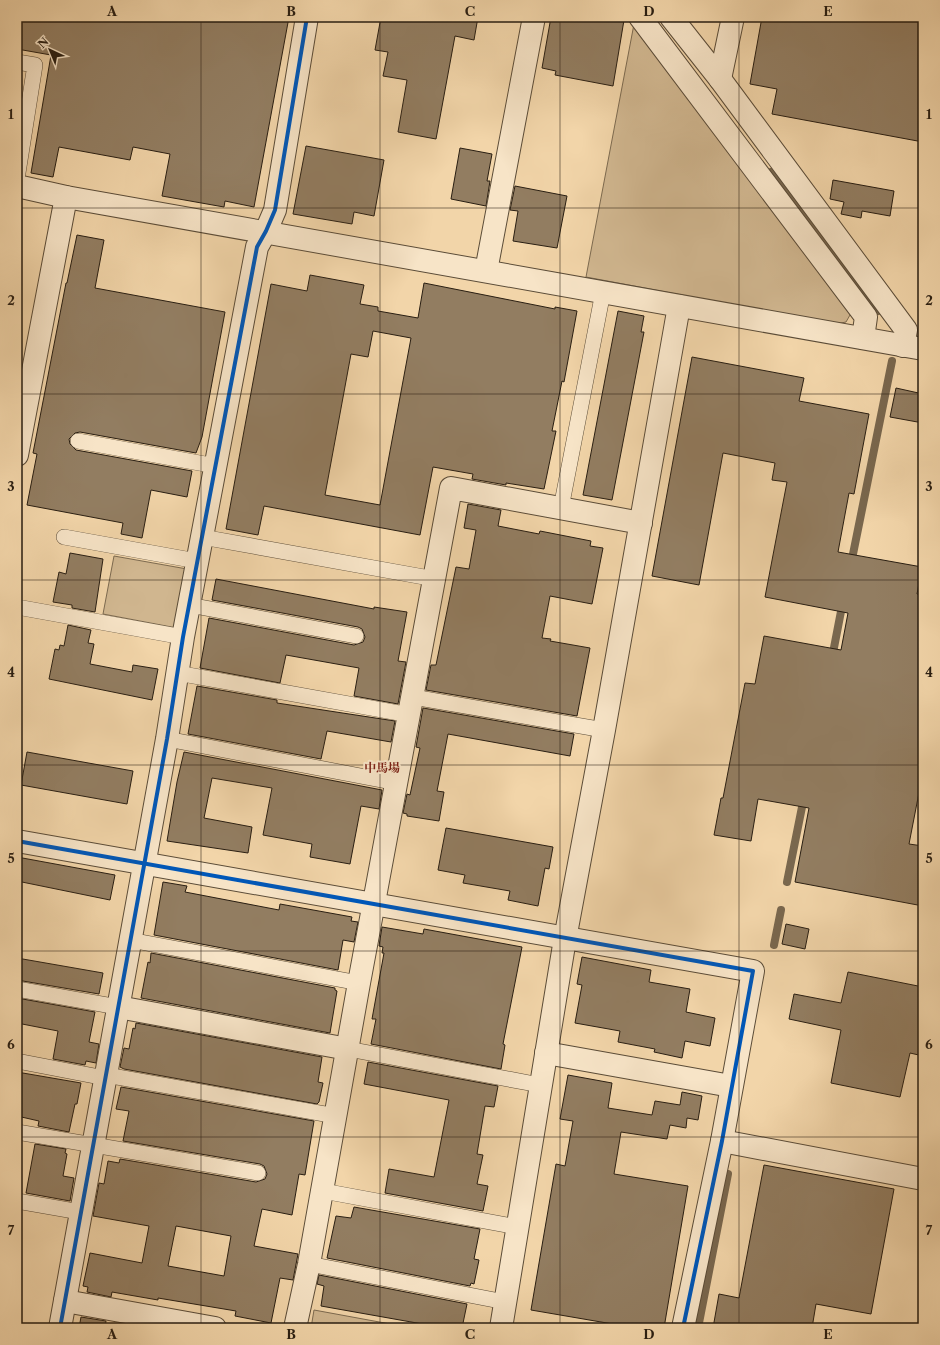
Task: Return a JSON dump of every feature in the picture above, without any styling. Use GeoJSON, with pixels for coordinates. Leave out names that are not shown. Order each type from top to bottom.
{"type":"FeatureCollection","features":[{"type":"Feature","properties":{"kind":"street"},"geometry":{"type":"LineString","coordinates":[[60,1328],[143,864],[167,739],[197,561],[257,247],[275,210],[307,17]]}},
{"type":"Feature","properties":{"kind":"street"},"geometry":{"type":"LineString","coordinates":[[486,271],[534,17]]}},
{"type":"Feature","properties":{"kind":"street"},"geometry":{"type":"LineString","coordinates":[[640,17],[866,317],[863,338]]}},
{"type":"Feature","properties":{"kind":"street"},"geometry":{"type":"LineString","coordinates":[[671,17],[720,79],[906,330],[913,347]]}},
{"type":"Feature","properties":{"kind":"street"},"geometry":{"type":"LineString","coordinates":[[720,79],[733,17]]}},
{"type":"Feature","properties":{"kind":"street"},"geometry":{"type":"LineString","coordinates":[[17,186],[66,197],[266,231],[913,347]]}},
{"type":"Feature","properties":{"kind":"street"},"geometry":{"type":"LineString","coordinates":[[17,455],[19,432],[66,197]]}},
{"type":"Feature","properties":{"kind":"street"},"geometry":{"type":"LineString","coordinates":[[503,1328],[505,1302],[565,939],[604,730],[679,306]]}},
{"type":"Feature","properties":{"kind":"street"},"geometry":{"type":"LineString","coordinates":[[295,1328],[323,1191],[359,983],[412,706],[451,488],[640,523]]}},
{"type":"Feature","properties":{"kind":"street"},"geometry":{"type":"LineString","coordinates":[[17,841],[753,971],[722,1142],[683,1328]]}},
{"type":"Feature","properties":{"kind":"street"},"geometry":{"type":"LineString","coordinates":[[118,1008],[348,1049]]}},
{"type":"Feature","properties":{"kind":"street"},"geometry":{"type":"LineString","coordinates":[[546,1053],[731,1086]]}},
{"type":"Feature","properties":{"kind":"street"},"geometry":{"type":"LineString","coordinates":[[722,1142],[923,1179]]}},
{"type":"Feature","properties":{"kind":"street"},"geometry":{"type":"LineString","coordinates":[[65,1301],[215,1328]]}},
{"type":"Feature","properties":{"kind":"lane"},"geometry":{"type":"LineString","coordinates":[[17,62],[35,65],[17,179]]}},
{"type":"Feature","properties":{"kind":"lane"},"geometry":{"type":"LineString","coordinates":[[561,508],[603,292]]}},
{"type":"Feature","properties":{"kind":"lane"},"geometry":{"type":"LineString","coordinates":[[78,440],[216,466]]}},
{"type":"Feature","properties":{"kind":"lane"},"geometry":{"type":"LineString","coordinates":[[64,537],[197,561]]}},
{"type":"Feature","properties":{"kind":"lane"},"geometry":{"type":"LineString","coordinates":[[202,537],[434,579]]}},
{"type":"Feature","properties":{"kind":"lane"},"geometry":{"type":"LineString","coordinates":[[189,606],[356,636]]}},
{"type":"Feature","properties":{"kind":"lane"},"geometry":{"type":"LineString","coordinates":[[17,607],[183,637]]}},
{"type":"Feature","properties":{"kind":"lane"},"geometry":{"type":"LineString","coordinates":[[177,673],[412,706],[604,730]]}},
{"type":"Feature","properties":{"kind":"lane"},"geometry":{"type":"LineString","coordinates":[[167,739],[397,783]]}},
{"type":"Feature","properties":{"kind":"lane"},"geometry":{"type":"LineString","coordinates":[[130,940],[359,983]]}},
{"type":"Feature","properties":{"kind":"lane"},"geometry":{"type":"LineString","coordinates":[[17,989],[118,1008]]}},
{"type":"Feature","properties":{"kind":"lane"},"geometry":{"type":"LineString","coordinates":[[348,1049],[540,1085]]}},
{"type":"Feature","properties":{"kind":"lane"},"geometry":{"type":"LineString","coordinates":[[17,1061],[336,1116]]}},
{"type":"Feature","properties":{"kind":"lane"},"geometry":{"type":"LineString","coordinates":[[17,1132],[258,1173]]}},
{"type":"Feature","properties":{"kind":"lane"},"geometry":{"type":"LineString","coordinates":[[323,1191],[518,1227]]}},
{"type":"Feature","properties":{"kind":"lane"},"geometry":{"type":"LineString","coordinates":[[17,1201],[80,1212]]}},
{"type":"Feature","properties":{"kind":"lane"},"geometry":{"type":"LineString","coordinates":[[309,1264],[505,1302]]}},
{"type":"Feature","properties":{"kind":"shaded area"},"geometry":{"type":"Polygon","coordinates":[[[634,24],[850,304],[850,315],[846,322],[836,324],[586,277],[634,24]]]}},
{"type":"Feature","properties":{"kind":"shaded area"},"geometry":{"type":"Polygon","coordinates":[[[114,556],[187,569],[177,628],[103,614],[114,556]]]}},
{"type":"Feature","properties":{"kind":"shaded area"},"geometry":{"type":"Polygon","coordinates":[[[314,1310],[412,1328],[311,1328],[314,1310]]]}},
{"type":"Feature","properties":{"kind":"building"},"geometry":{"type":"Polygon","coordinates":[[[17,17],[289,17],[254,207],[225,201],[224,207],[162,196],[170,154],[133,147],[130,160],[59,147],[53,177],[31,173],[51,55],[17,49],[17,17]]]}},
{"type":"Feature","properties":{"kind":"building"},"geometry":{"type":"Polygon","coordinates":[[[381,17],[478,17],[474,40],[455,36],[436,139],[398,132],[407,80],[383,76],[388,52],[375,50],[381,17]]]}},
{"type":"Feature","properties":{"kind":"building"},"geometry":{"type":"Polygon","coordinates":[[[551,17],[611,17],[624,20],[613,86],[555,75],[556,71],[542,68],[551,17]]]}},
{"type":"Feature","properties":{"kind":"building"},"geometry":{"type":"Polygon","coordinates":[[[762,17],[923,17],[923,142],[772,114],[777,89],[750,84],[762,17]]]}},
{"type":"Feature","properties":{"kind":"building"},"geometry":{"type":"Polygon","coordinates":[[[306,146],[384,160],[374,216],[354,212],[352,224],[293,214],[306,146]]]}},
{"type":"Feature","properties":{"kind":"building"},"geometry":{"type":"Polygon","coordinates":[[[460,148],[492,154],[487,181],[490,181],[486,206],[451,199],[460,148]]]}},
{"type":"Feature","properties":{"kind":"building"},"geometry":{"type":"Polygon","coordinates":[[[833,180],[894,191],[890,216],[862,211],[861,218],[841,214],[844,202],[830,199],[833,180]]]}},
{"type":"Feature","properties":{"kind":"building"},"geometry":{"type":"Polygon","coordinates":[[[515,186],[567,196],[557,248],[513,241],[518,211],[510,210],[515,186]]]}},
{"type":"Feature","properties":{"kind":"building"},"geometry":{"type":"Polygon","coordinates":[[[77,235],[104,240],[95,288],[225,312],[202,437],[196,453],[80,432],[75,433],[69,439],[70,444],[76,450],[192,471],[187,497],[151,490],[142,538],[121,534],[123,523],[27,505],[37,454],[33,453],[66,283],[77,235]]]}},
{"type":"Feature","properties":{"kind":"building"},"geometry":{"type":"Polygon","coordinates":[[[310,275],[364,285],[360,304],[378,307],[378,311],[418,318],[424,283],[555,309],[555,307],[577,311],[564,382],[562,381],[552,431],[556,431],[544,489],[506,483],[506,485],[472,479],[473,474],[433,467],[420,535],[264,506],[258,535],[226,529],[271,284],[307,291],[310,275]],[[373,331],[368,357],[351,354],[325,495],[380,505],[411,338],[373,331]]]}},
{"type":"Feature","properties":{"kind":"building"},"geometry":{"type":"Polygon","coordinates":[[[618,311],[644,316],[641,332],[644,332],[612,500],[583,495],[618,311]]]}},
{"type":"Feature","properties":{"kind":"building"},"geometry":{"type":"Polygon","coordinates":[[[692,357],[804,378],[799,401],[869,414],[854,494],[849,493],[838,552],[922,567],[917,594],[923,595],[923,772],[909,844],[923,846],[923,906],[795,882],[809,808],[758,799],[751,841],[714,835],[721,798],[723,798],[745,683],[755,684],[764,636],[841,650],[848,613],[765,597],[787,482],[772,480],[775,463],[723,453],[699,585],[652,576],[692,357]]]}},
{"type":"Feature","properties":{"kind":"building"},"geometry":{"type":"Polygon","coordinates":[[[896,388],[923,394],[923,423],[890,417],[896,388]]]}},
{"type":"Feature","properties":{"kind":"building"},"geometry":{"type":"Polygon","coordinates":[[[468,504],[501,510],[498,526],[539,534],[540,531],[591,541],[590,546],[603,548],[592,604],[550,596],[542,638],[551,639],[550,641],[590,648],[577,716],[426,690],[431,665],[436,665],[456,567],[469,569],[476,530],[464,528],[468,504]]]}},
{"type":"Feature","properties":{"kind":"building"},"geometry":{"type":"Polygon","coordinates":[[[70,553],[103,559],[95,612],[72,608],[72,605],[53,602],[59,572],[66,574],[70,553]]]}},
{"type":"Feature","properties":{"kind":"building"},"geometry":{"type":"Polygon","coordinates":[[[216,579],[374,609],[374,607],[407,612],[398,661],[406,662],[398,704],[354,696],[359,668],[286,655],[280,683],[200,668],[209,618],[354,645],[363,642],[365,637],[362,629],[358,627],[212,600],[216,579]]]}},
{"type":"Feature","properties":{"kind":"building"},"geometry":{"type":"Polygon","coordinates":[[[68,625],[91,630],[88,643],[94,644],[90,664],[132,672],[133,665],[158,669],[152,700],[49,679],[55,649],[59,650],[60,645],[64,646],[68,625]]]}},
{"type":"Feature","properties":{"kind":"building"},"geometry":{"type":"Polygon","coordinates":[[[197,686],[277,700],[277,703],[395,721],[391,742],[327,731],[321,759],[188,734],[197,686]]]}},
{"type":"Feature","properties":{"kind":"building"},"geometry":{"type":"Polygon","coordinates":[[[423,708],[574,734],[570,756],[448,734],[437,791],[444,792],[439,821],[407,816],[407,814],[403,813],[407,794],[410,795],[420,748],[416,747],[423,708]]]}},
{"type":"Feature","properties":{"kind":"building"},"geometry":{"type":"Polygon","coordinates":[[[27,752],[133,771],[127,804],[21,785],[27,752]]]}},
{"type":"Feature","properties":{"kind":"building"},"geometry":{"type":"Polygon","coordinates":[[[184,752],[382,790],[379,809],[361,806],[350,864],[310,857],[312,844],[263,835],[272,788],[212,778],[204,818],[252,827],[248,853],[167,841],[177,782],[184,752]]]}},
{"type":"Feature","properties":{"kind":"building"},"geometry":{"type":"Polygon","coordinates":[[[446,828],[553,847],[549,869],[545,868],[538,906],[508,900],[510,891],[463,883],[465,875],[438,870],[446,828]]]}},
{"type":"Feature","properties":{"kind":"building"},"geometry":{"type":"Polygon","coordinates":[[[17,857],[115,875],[110,900],[17,881],[17,857]]]}},
{"type":"Feature","properties":{"kind":"building"},"geometry":{"type":"Polygon","coordinates":[[[163,882],[187,886],[185,892],[279,910],[280,904],[352,917],[351,921],[358,922],[354,942],[343,940],[338,970],[154,935],[163,882]]]}},
{"type":"Feature","properties":{"kind":"building"},"geometry":{"type":"Polygon","coordinates":[[[786,924],[809,929],[805,949],[782,944],[786,924]]]}},
{"type":"Feature","properties":{"kind":"building"},"geometry":{"type":"Polygon","coordinates":[[[382,927],[423,934],[424,929],[522,947],[503,1044],[505,1045],[501,1069],[371,1044],[376,1019],[372,1019],[384,953],[382,953],[383,947],[379,946],[382,927]]]}},
{"type":"Feature","properties":{"kind":"building"},"geometry":{"type":"Polygon","coordinates":[[[151,953],[335,988],[337,991],[330,1033],[141,998],[151,953]]]}},
{"type":"Feature","properties":{"kind":"building"},"geometry":{"type":"Polygon","coordinates":[[[582,957],[651,970],[649,982],[690,989],[686,1012],[715,1018],[710,1046],[685,1041],[682,1058],[654,1052],[655,1049],[618,1042],[620,1031],[575,1023],[582,985],[577,984],[582,957]]]}},
{"type":"Feature","properties":{"kind":"building"},"geometry":{"type":"Polygon","coordinates":[[[17,958],[103,973],[99,994],[17,980],[17,958]]]}},
{"type":"Feature","properties":{"kind":"building"},"geometry":{"type":"Polygon","coordinates":[[[848,972],[923,987],[923,1056],[910,1053],[900,1097],[831,1083],[841,1030],[789,1019],[794,994],[841,1003],[848,972]]]}},
{"type":"Feature","properties":{"kind":"building"},"geometry":{"type":"Polygon","coordinates":[[[17,998],[95,1012],[89,1042],[99,1044],[96,1063],[86,1061],[85,1065],[53,1059],[58,1031],[17,1023],[17,998]]]}},
{"type":"Feature","properties":{"kind":"building"},"geometry":{"type":"Polygon","coordinates":[[[136,1023],[322,1057],[318,1082],[323,1083],[319,1102],[317,1104],[124,1069],[120,1067],[124,1048],[129,1049],[133,1028],[135,1029],[136,1023]]]}},
{"type":"Feature","properties":{"kind":"building"},"geometry":{"type":"Polygon","coordinates":[[[368,1062],[498,1086],[494,1107],[485,1106],[477,1154],[483,1155],[477,1184],[488,1186],[483,1211],[385,1193],[389,1169],[434,1177],[449,1100],[364,1084],[368,1062]]]}},
{"type":"Feature","properties":{"kind":"building"},"geometry":{"type":"Polygon","coordinates":[[[17,1072],[81,1083],[69,1132],[38,1126],[39,1121],[17,1116],[17,1072]]]}},
{"type":"Feature","properties":{"kind":"building"},"geometry":{"type":"Polygon","coordinates":[[[568,1075],[612,1083],[608,1108],[652,1115],[655,1101],[680,1105],[682,1092],[702,1096],[698,1120],[687,1118],[686,1128],[670,1125],[667,1139],[621,1132],[614,1174],[688,1186],[664,1328],[636,1328],[531,1310],[556,1164],[565,1166],[573,1121],[560,1119],[568,1075]]]}},
{"type":"Feature","properties":{"kind":"building"},"geometry":{"type":"Polygon","coordinates":[[[121,1087],[314,1121],[305,1175],[299,1174],[292,1215],[262,1209],[254,1246],[298,1254],[293,1280],[280,1278],[271,1323],[235,1316],[236,1311],[112,1292],[111,1297],[87,1292],[88,1287],[83,1286],[90,1253],[142,1263],[149,1226],[93,1216],[99,1183],[104,1184],[108,1161],[119,1163],[120,1159],[256,1182],[265,1179],[267,1174],[264,1166],[260,1164],[123,1141],[129,1111],[116,1109],[121,1087]],[[176,1226],[168,1266],[224,1276],[231,1236],[176,1226]]]}},
{"type":"Feature","properties":{"kind":"building"},"geometry":{"type":"Polygon","coordinates":[[[35,1144],[66,1149],[65,1153],[67,1154],[63,1176],[74,1178],[70,1201],[26,1193],[35,1144]]]}},
{"type":"Feature","properties":{"kind":"building"},"geometry":{"type":"Polygon","coordinates":[[[764,1165],[894,1189],[871,1314],[816,1304],[812,1328],[713,1328],[719,1294],[739,1298],[764,1165]]]}},
{"type":"Feature","properties":{"kind":"building"},"geometry":{"type":"Polygon","coordinates":[[[354,1207],[480,1229],[474,1259],[479,1260],[474,1284],[471,1283],[470,1286],[327,1258],[336,1216],[351,1218],[354,1207]]]}},
{"type":"Feature","properties":{"kind":"building"},"geometry":{"type":"Polygon","coordinates":[[[319,1275],[467,1304],[462,1328],[445,1328],[321,1306],[324,1286],[317,1284],[319,1275]]]}},
{"type":"Feature","properties":{"kind":"building"},"geometry":{"type":"Polygon","coordinates":[[[81,1317],[106,1321],[105,1328],[79,1328],[81,1317]]]}},
{"type":"Feature","properties":{"kind":"waterway"},"geometry":{"type":"LineString","coordinates":[[771,172],[878,311]]}},
{"type":"Feature","properties":{"kind":"waterway"},"geometry":{"type":"LineString","coordinates":[[851,564],[892,361]]}},
{"type":"Feature","properties":{"kind":"waterway"},"geometry":{"type":"LineString","coordinates":[[832,658],[843,601]]}},
{"type":"Feature","properties":{"kind":"waterway"},"geometry":{"type":"LineString","coordinates":[[787,882],[804,797]]}},
{"type":"Feature","properties":{"kind":"waterway"},"geometry":{"type":"LineString","coordinates":[[774,945],[781,910]]}},
{"type":"Feature","properties":{"kind":"waterway"},"geometry":{"type":"LineString","coordinates":[[698,1328],[728,1174]]}},
{"type":"Feature","properties":{"kind":"cycle path"},"geometry":{"type":"LineString","coordinates":[[60,1328],[167,739],[183,637],[257,247],[275,210],[307,17]]}},
{"type":"Feature","properties":{"kind":"cycle path"},"geometry":{"type":"LineString","coordinates":[[17,841],[753,971],[722,1141],[683,1328]]}},
{"type":"Feature","properties":{"kind":"district","name":"中馬場"},"geometry":{"type":"Point","coordinates":[382,767]}}]}
